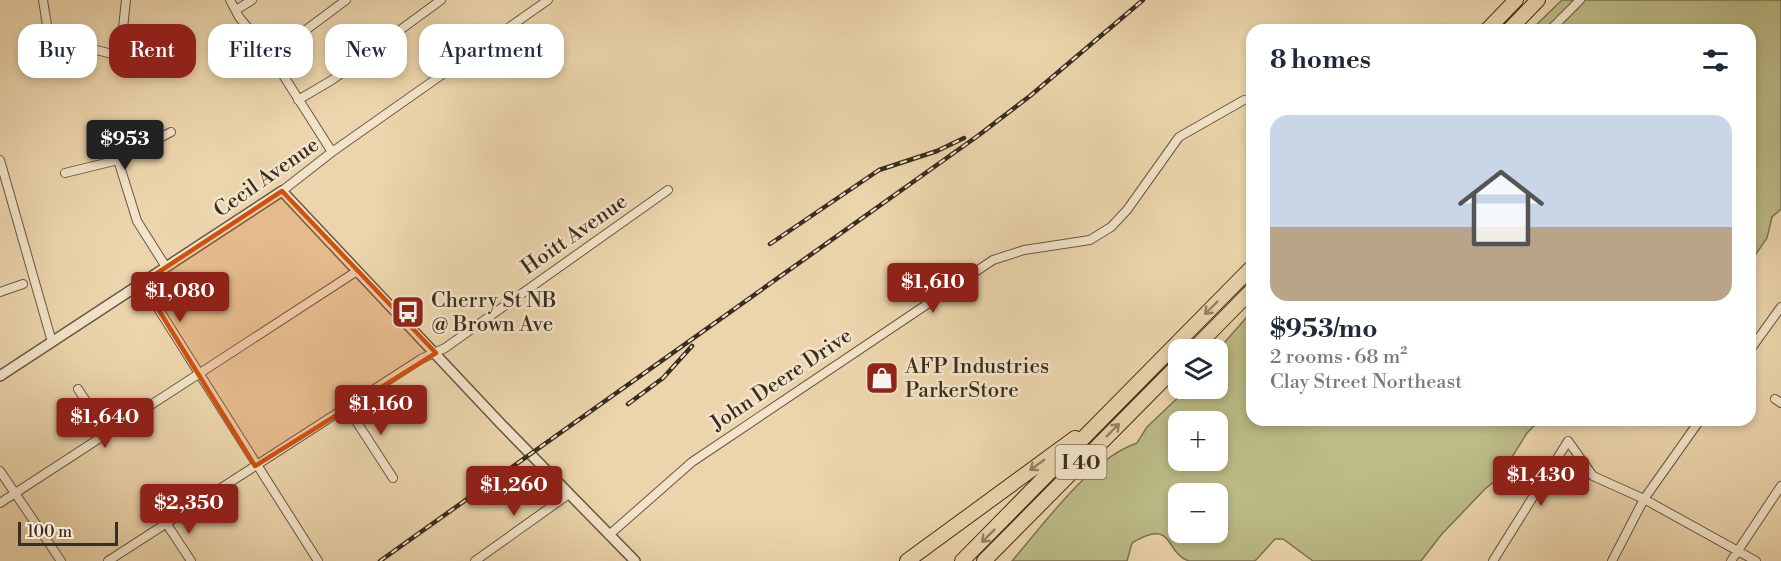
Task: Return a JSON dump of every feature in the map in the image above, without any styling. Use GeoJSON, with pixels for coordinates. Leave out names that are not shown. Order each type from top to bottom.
{"type":"FeatureCollection","features":[{"type":"Feature","properties":{"kind":"highway"},"geometry":{"type":"LineString","coordinates":[[1492,24],[1516,0]]}},
{"type":"Feature","properties":{"kind":"highway"},"geometry":{"type":"LineString","coordinates":[[1515,24],[1538,0]]}},
{"type":"Feature","properties":{"kind":"highway","name":"I 40"},"geometry":{"type":"LineString","coordinates":[[962,561],[1246,273]]}},
{"type":"Feature","properties":{"kind":"highway"},"geometry":{"type":"LineString","coordinates":[[1204,339],[1246,296]]}},
{"type":"Feature","properties":{"kind":"highway","name":"I 40"},"geometry":{"type":"LineString","coordinates":[[984,561],[1168,375]]}},
{"type":"Feature","properties":{"kind":"highway"},"geometry":{"type":"LineString","coordinates":[[907,561],[1101,419]]}},
{"type":"Feature","properties":{"kind":"highway"},"geometry":{"type":"LineString","coordinates":[[996,561],[1032,512]]}},
{"type":"Feature","properties":{"kind":"street"},"geometry":{"type":"LineString","coordinates":[[43,0],[49,38],[120,56],[126,0]]}},
{"type":"Feature","properties":{"kind":"street"},"geometry":{"type":"LineString","coordinates":[[230,0],[247,24]]}},
{"type":"Feature","properties":{"kind":"street"},"geometry":{"type":"LineString","coordinates":[[236,10],[252,0]]}},
{"type":"Feature","properties":{"kind":"street"},"geometry":{"type":"LineString","coordinates":[[313,25],[346,0]]}},
{"type":"Feature","properties":{"kind":"street"},"geometry":{"type":"LineString","coordinates":[[298,100],[332,80],[441,0]]}},
{"type":"Feature","properties":{"kind":"street","name":"Cecil Avenue"},"geometry":{"type":"LineString","coordinates":[[0,376],[282,191],[332,152],[548,0]]}},
{"type":"Feature","properties":{"kind":"street"},"geometry":{"type":"LineString","coordinates":[[1556,24],[1580,0]]}},
{"type":"Feature","properties":{"kind":"street"},"geometry":{"type":"LineString","coordinates":[[284,78],[332,152]]}},
{"type":"Feature","properties":{"kind":"street","name":"John Deere Drive"},"geometry":{"type":"LineString","coordinates":[[609,535],[692,462],[993,260],[1024,250],[1090,240],[1111,227],[1127,210],[1179,137],[1244,100]]}},
{"type":"Feature","properties":{"kind":"street"},"geometry":{"type":"LineString","coordinates":[[65,173],[118,160],[171,132]]}},
{"type":"Feature","properties":{"kind":"street"},"geometry":{"type":"LineString","coordinates":[[0,160],[52,342]]}},
{"type":"Feature","properties":{"kind":"street"},"geometry":{"type":"LineString","coordinates":[[118,160],[137,221],[166,267]]}},
{"type":"Feature","properties":{"kind":"street","name":"Hoitt Avenue"},"geometry":{"type":"LineString","coordinates":[[108,561],[421,359],[436,353],[668,190]]}},
{"type":"Feature","properties":{"kind":"street"},"geometry":{"type":"LineString","coordinates":[[282,191],[635,561]]}},
{"type":"Feature","properties":{"kind":"street"},"geometry":{"type":"LineString","coordinates":[[0,502],[357,271]]}},
{"type":"Feature","properties":{"kind":"street"},"geometry":{"type":"LineString","coordinates":[[142,283],[255,466],[318,561]]}},
{"type":"Feature","properties":{"kind":"street"},"geometry":{"type":"LineString","coordinates":[[0,292],[23,284]]}},
{"type":"Feature","properties":{"kind":"street"},"geometry":{"type":"LineString","coordinates":[[1756,342],[1781,308]]}},
{"type":"Feature","properties":{"kind":"street"},"geometry":{"type":"LineString","coordinates":[[78,389],[107,433]]}},
{"type":"Feature","properties":{"kind":"street"},"geometry":{"type":"LineString","coordinates":[[347,407],[393,478]]}},
{"type":"Feature","properties":{"kind":"street"},"geometry":{"type":"LineString","coordinates":[[1612,561],[1644,499],[1697,426]]}},
{"type":"Feature","properties":{"kind":"street"},"geometry":{"type":"LineString","coordinates":[[1493,561],[1568,441],[1593,476],[1644,499],[1756,561]]}},
{"type":"Feature","properties":{"kind":"street"},"geometry":{"type":"LineString","coordinates":[[0,471],[61,561]]}},
{"type":"Feature","properties":{"kind":"street"},"geometry":{"type":"LineString","coordinates":[[1731,561],[1781,486]]}},
{"type":"Feature","properties":{"kind":"street"},"geometry":{"type":"LineString","coordinates":[[475,561],[569,494]]}},
{"type":"Feature","properties":{"kind":"street"},"geometry":{"type":"LineString","coordinates":[[166,523],[190,561]]}},
{"type":"Feature","properties":{"kind":"highlighted area"},"geometry":{"type":"Polygon","coordinates":[[[282,191],[436,353],[255,466],[142,283],[282,191]]]}},
{"type":"Feature","properties":{"kind":"green space"},"geometry":{"type":"Polygon","coordinates":[[[1562,0],[1781,0],[1781,209],[1772,217],[1767,238],[1756,254],[1756,24],[1537,24],[1562,0]]]}},
{"type":"Feature","properties":{"kind":"green space"},"geometry":{"type":"Polygon","coordinates":[[[1246,318],[1246,426],[1534,426],[1527,433],[1499,478],[1485,489],[1441,535],[1421,561],[1313,561],[1283,539],[1275,539],[1255,561],[1189,561],[1181,557],[1170,543],[1228,543],[1228,483],[1168,483],[1168,540],[1162,535],[1156,534],[1132,543],[1127,561],[1012,561],[1085,477],[1119,451],[1137,443],[1147,427],[1176,399],[1228,399],[1228,339],[1246,318]]]}},
{"type":"Feature","properties":{"kind":"railway"},"geometry":{"type":"LineString","coordinates":[[380,561],[979,135],[1030,96],[1143,0]]}},
{"type":"Feature","properties":{"kind":"railway"},"geometry":{"type":"LineString","coordinates":[[770,244],[879,170],[937,151],[964,138]]}},
{"type":"Feature","properties":{"kind":"railway"},"geometry":{"type":"LineString","coordinates":[[628,404],[663,378],[692,346]]}},
{"type":"Feature","properties":{"kind":"place","name":"Cherry St NB @ Brown Ave"},"geometry":{"type":"Point","coordinates":[408,312]}},
{"type":"Feature","properties":{"kind":"place","name":"AFP Industries ParkerStore"},"geometry":{"type":"Point","coordinates":[882,378]}}]}
